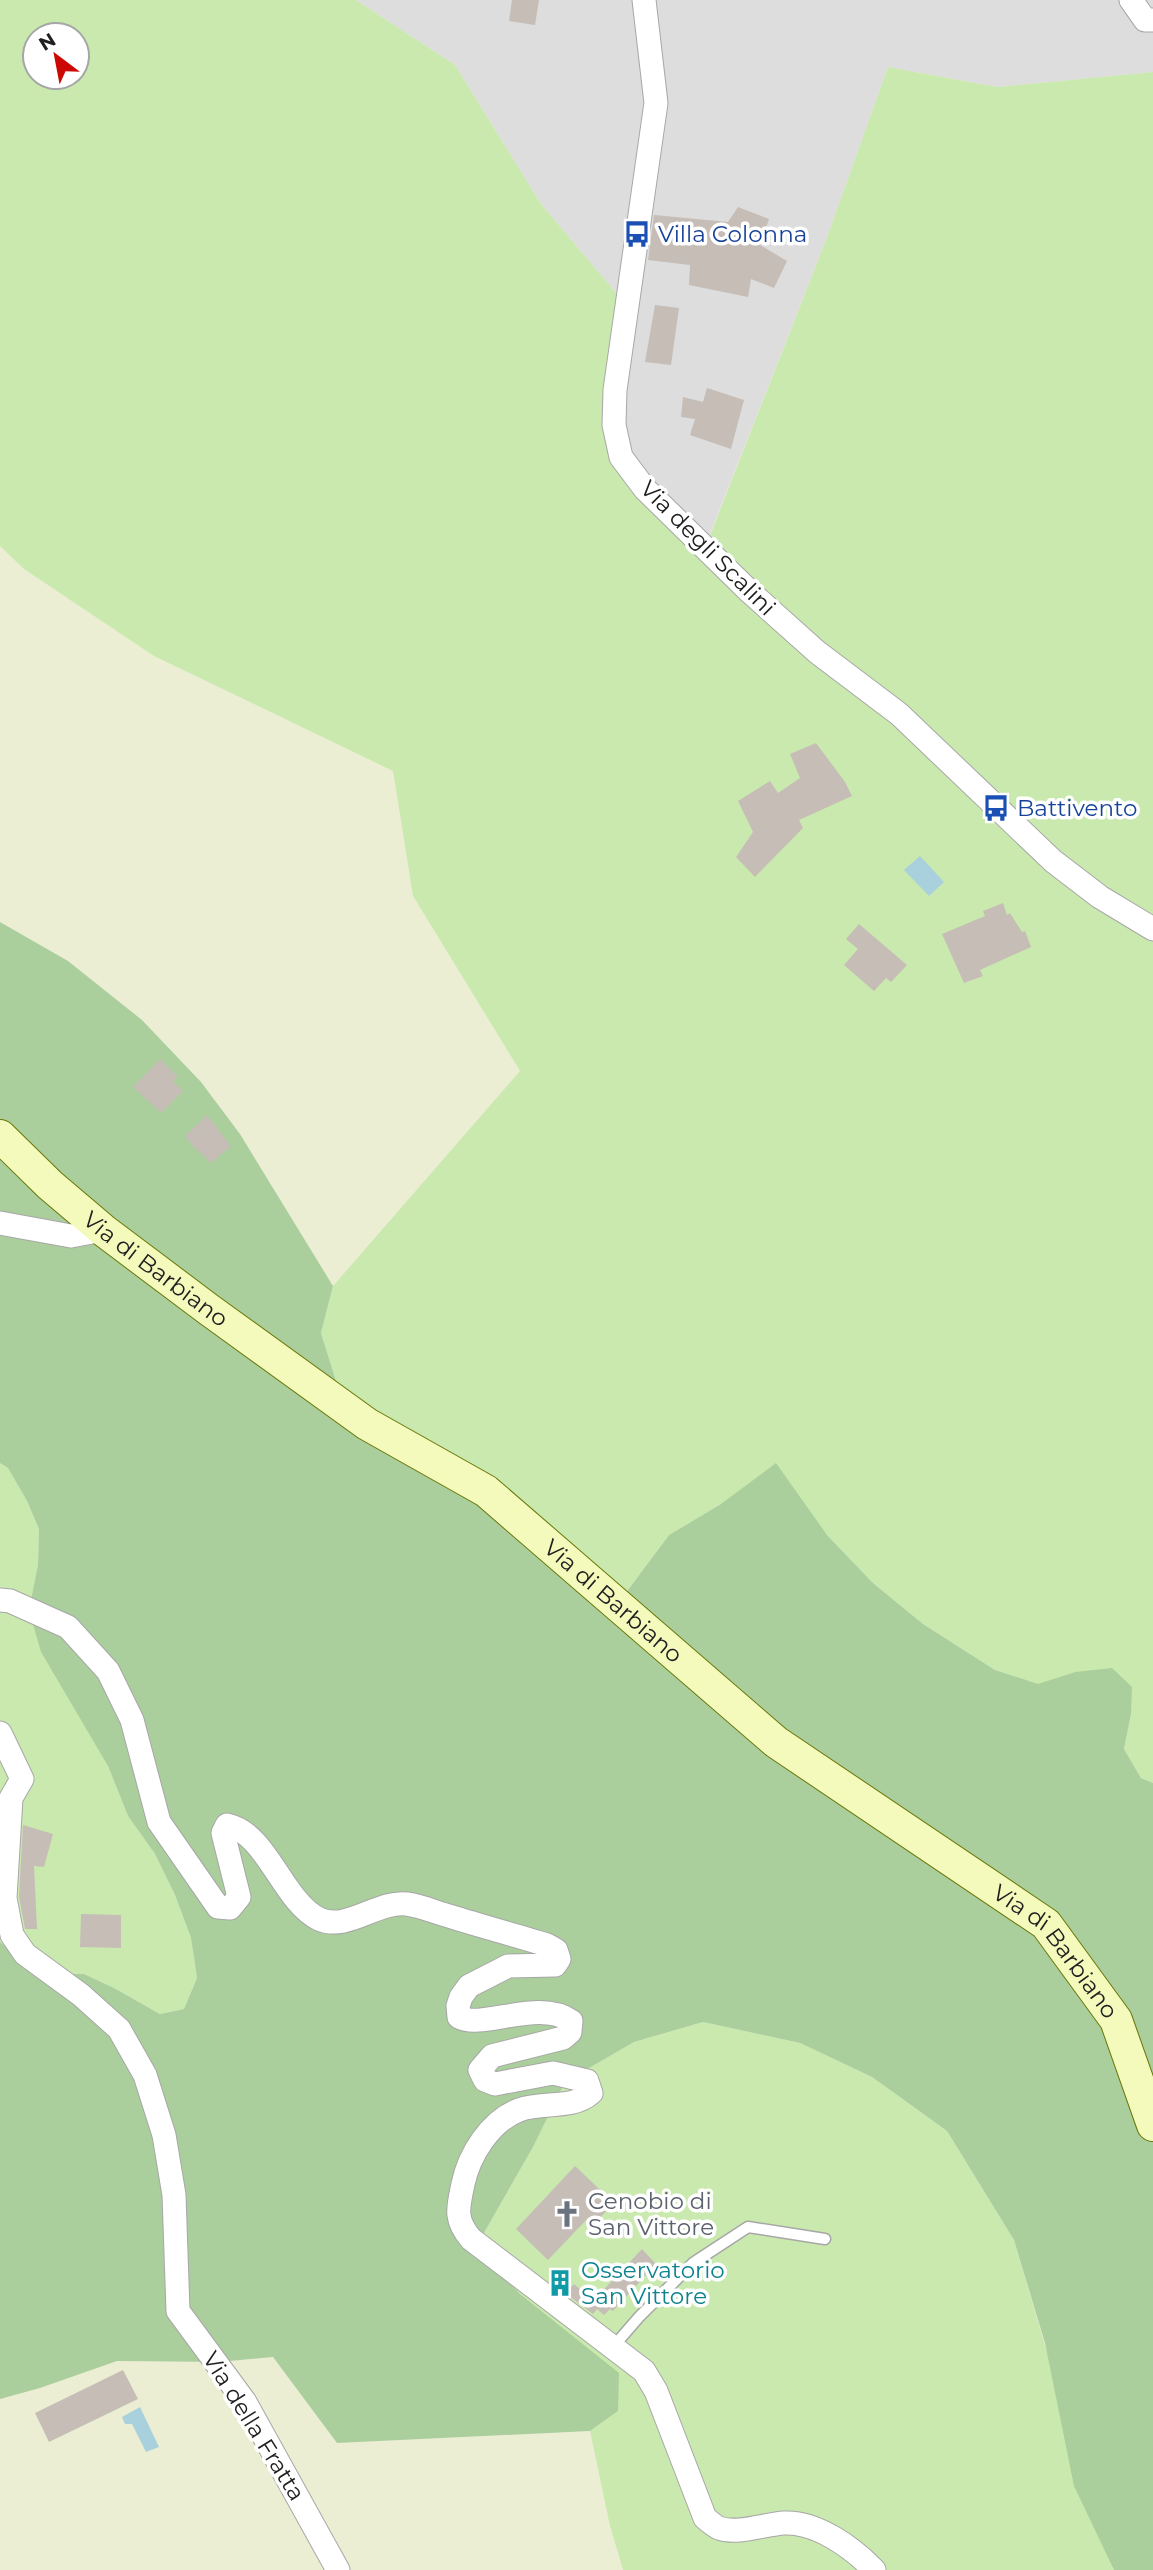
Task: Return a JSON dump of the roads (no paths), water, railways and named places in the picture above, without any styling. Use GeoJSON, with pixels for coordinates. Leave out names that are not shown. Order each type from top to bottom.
{"type":"FeatureCollection","features":[{"type":"Feature","properties":{"kind":"street","name":"Via degli Scalini"},"geometry":{"type":"LineString","coordinates":[[643,0],[656,103],[615,390],[614,425],[621,457],[645,489],[759,601],[817,652],[899,714],[1053,861],[1100,897],[1153,929]]}},
{"type":"Feature","properties":{"kind":"street"},"geometry":{"type":"LineString","coordinates":[[1131,0],[1145,20],[1153,20]]}},
{"type":"Feature","properties":{"kind":"street","name":"Via di Barbiano"},"geometry":{"type":"LineString","coordinates":[[0,1136],[50,1185],[103,1230],[368,1424],[486,1491],[776,1742],[1046,1924],[1116,2020],[1153,2125]]}},
{"type":"Feature","properties":{"kind":"street"},"geometry":{"type":"LineString","coordinates":[[0,1223],[71,1236],[103,1230]]}},
{"type":"Feature","properties":{"kind":"street"},"geometry":{"type":"LineString","coordinates":[[0,1600],[10,1601],[68,1628],[108,1671],[132,1720],[159,1822],[218,1907],[230,1908],[239,1897],[223,1833],[227,1825],[236,1827],[250,1838],[306,1909],[320,1919],[337,1923],[406,1903],[556,1950],[559,1959],[555,1965],[508,1966],[469,1986],[461,1997],[459,2017],[467,2021],[517,2013],[561,2014],[570,2021],[570,2032],[563,2038],[492,2056],[481,2070],[485,2080],[495,2084],[553,2073],[587,2081],[591,2093],[583,2101],[520,2110],[499,2122],[482,2141],[465,2175],[458,2209],[461,2227],[471,2239],[645,2371],[656,2391],[705,2518],[719,2528],[748,2529],[785,2523],[801,2524],[822,2532],[861,2557],[874,2570]]}},
{"type":"Feature","properties":{"kind":"street","name":"Via della Fratta"},"geometry":{"type":"LineString","coordinates":[[0,1733],[22,1779],[6,1795],[5,1898],[12,1936],[25,1954],[81,1995],[119,2029],[145,2075],[164,2135],[174,2194],[178,2311],[245,2402],[338,2570]]}},
{"type":"Feature","properties":{"kind":"lane"},"geometry":{"type":"LineString","coordinates":[[613,2347],[693,2263],[748,2227],[825,2239]]}},
{"type":"Feature","properties":{"kind":"water"},"geometry":{"type":"Polygon","coordinates":[[[920,856],[944,882],[929,896],[904,870],[920,856]]]}},
{"type":"Feature","properties":{"kind":"water"},"geometry":{"type":"Polygon","coordinates":[[[140,2407],[159,2447],[146,2452],[132,2424],[125,2424],[122,2417],[140,2407]]]}},
{"type":"Feature","properties":{"kind":"place","name":"Villa Colonna"},"geometry":{"type":"Point","coordinates":[637,234]}},
{"type":"Feature","properties":{"kind":"place","name":"Battivento"},"geometry":{"type":"Point","coordinates":[996,808]}},
{"type":"Feature","properties":{"kind":"place","name":"Cenobio di San Vittore"},"geometry":{"type":"Point","coordinates":[567,2214]}},
{"type":"Feature","properties":{"kind":"place","name":"Osservatorio San Vittore"},"geometry":{"type":"Point","coordinates":[560,2283]}}]}
